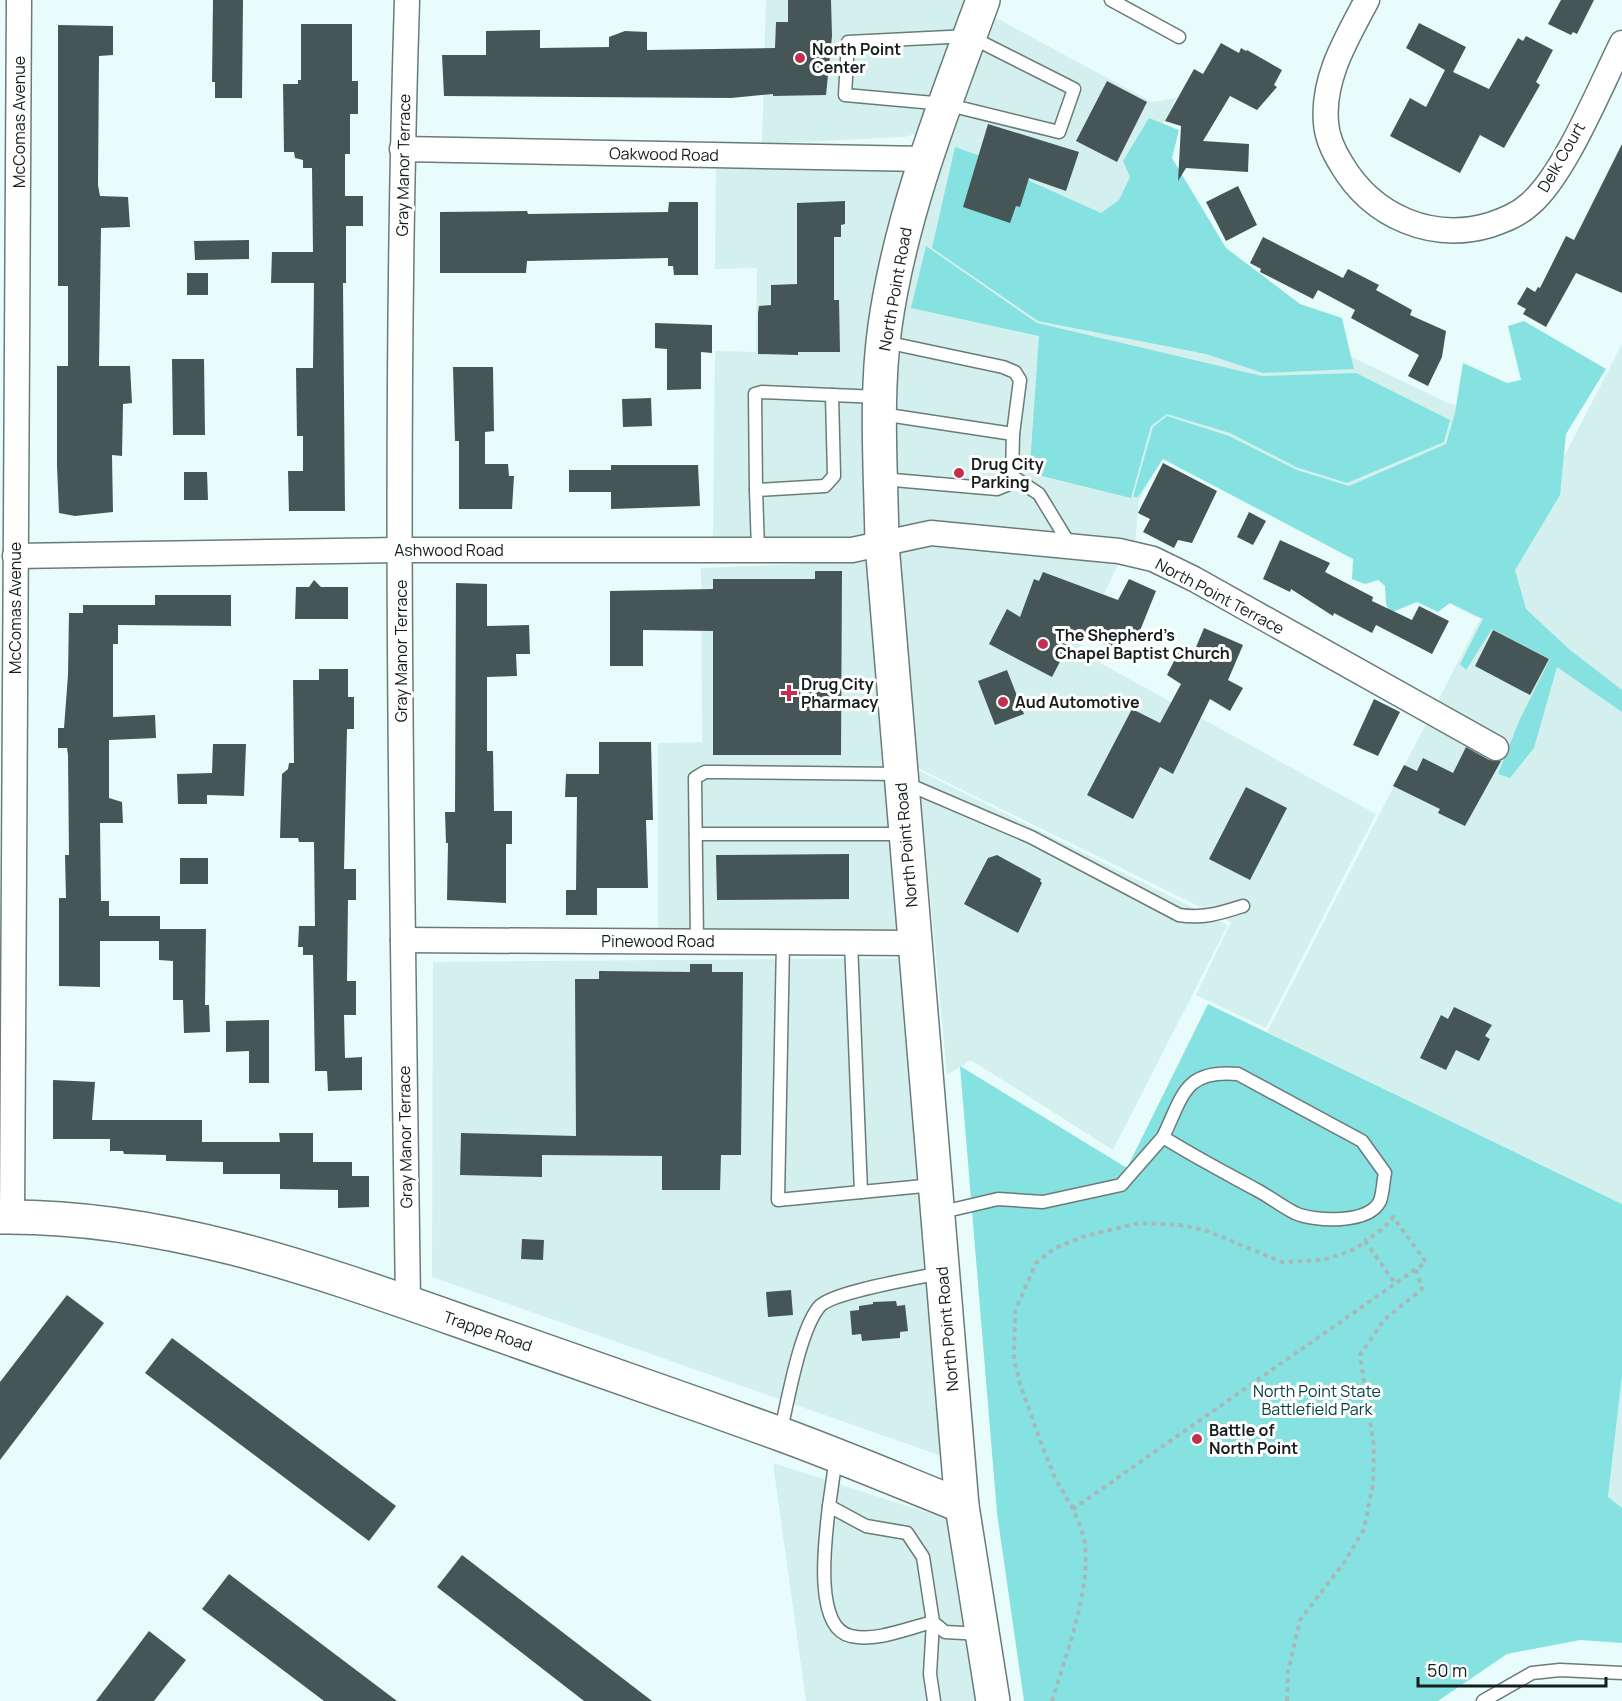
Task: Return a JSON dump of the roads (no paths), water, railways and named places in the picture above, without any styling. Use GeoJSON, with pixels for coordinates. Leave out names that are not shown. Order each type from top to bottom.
{"type":"FeatureCollection","features":[{"type":"Feature","properties":{"kind":"street","name":"McComas Avenue"},"geometry":{"type":"LineString","coordinates":[[6,1216],[20,169],[19,0]]}},
{"type":"Feature","properties":{"kind":"street","name":"Gray Manor Terrace"},"geometry":{"type":"LineString","coordinates":[[407,0],[402,149],[400,550],[408,1303]]}},
{"type":"Feature","properties":{"kind":"street","name":"North Point Road"},"geometry":{"type":"LineString","coordinates":[[983,0],[925,159],[896,270],[884,341],[881,479],[882,544],[900,778],[962,1506],[993,1701]]}},
{"type":"Feature","properties":{"kind":"street","name":"Delk Court"},"geometry":{"type":"LineString","coordinates":[[1367,0],[1331,72],[1326,124],[1336,154],[1353,183],[1374,203],[1397,218],[1425,228],[1452,232],[1475,229],[1508,219],[1528,206],[1543,192],[1558,170],[1622,43]]}},
{"type":"Feature","properties":{"kind":"street","name":"Oakwood Road"},"geometry":{"type":"LineString","coordinates":[[402,149],[925,159]]}},
{"type":"Feature","properties":{"kind":"street","name":"North Point Terrace"},"geometry":{"type":"LineString","coordinates":[[882,544],[932,533],[1070,545],[1119,551],[1153,559],[1194,579],[1496,748]]}},
{"type":"Feature","properties":{"kind":"street","name":"Ashwood Road"},"geometry":{"type":"LineString","coordinates":[[15,556],[400,550],[852,550],[882,544]]}},
{"type":"Feature","properties":{"kind":"street","name":"Pinewood Road"},"geometry":{"type":"LineString","coordinates":[[403,940],[914,943]]}},
{"type":"Feature","properties":{"kind":"street","name":"Trappe Road"},"geometry":{"type":"LineString","coordinates":[[6,1216],[99,1222],[168,1231],[249,1251],[408,1303],[836,1454],[962,1506]]}},
{"type":"Feature","properties":{"kind":"lane"},"geometry":{"type":"LineString","coordinates":[[1111,0],[1179,37]]}},
{"type":"Feature","properties":{"kind":"lane"},"geometry":{"type":"LineString","coordinates":[[969,36],[1074,89],[1059,132],[945,104],[845,95],[848,42],[969,36]]}},
{"type":"Feature","properties":{"kind":"lane"},"geometry":{"type":"LineString","coordinates":[[881,479],[997,489],[1007,485],[1012,476],[1013,434],[1020,380],[1015,372],[1003,367],[884,341]]}},
{"type":"Feature","properties":{"kind":"lane"},"geometry":{"type":"LineString","coordinates":[[758,550],[755,394],[762,392],[832,395],[1013,434]]}},
{"type":"Feature","properties":{"kind":"lane"},"geometry":{"type":"LineString","coordinates":[[756,490],[825,486],[831,482],[834,476],[832,395]]}},
{"type":"Feature","properties":{"kind":"lane"},"geometry":{"type":"LineString","coordinates":[[1012,476],[1039,494],[1070,545]]}},
{"type":"Feature","properties":{"kind":"lane"},"geometry":{"type":"LineString","coordinates":[[697,942],[695,778],[705,772],[900,778],[1031,837],[1179,915],[1196,918],[1208,917],[1243,906]]}},
{"type":"Feature","properties":{"kind":"lane"},"geometry":{"type":"LineString","coordinates":[[696,834],[905,834]]}},
{"type":"Feature","properties":{"kind":"lane"},"geometry":{"type":"LineString","coordinates":[[783,942],[778,1200],[861,1192],[936,1199],[998,1199],[1043,1203],[1121,1185],[1163,1137],[1187,1086],[1202,1076],[1221,1072],[1238,1074],[1362,1141],[1384,1173],[1380,1202],[1366,1214],[1349,1218],[1329,1220],[1296,1213],[1255,1188],[1216,1170],[1163,1137]]}},
{"type":"Feature","properties":{"kind":"lane"},"geometry":{"type":"LineString","coordinates":[[851,942],[861,1192]]}},
{"type":"Feature","properties":{"kind":"lane"},"geometry":{"type":"LineString","coordinates":[[780,1434],[807,1328],[820,1306],[845,1293],[942,1272]]}},
{"type":"Feature","properties":{"kind":"lane"},"geometry":{"type":"LineString","coordinates":[[836,1454],[824,1543],[824,1586],[831,1613],[840,1630],[849,1636],[868,1637],[933,1622]]}},
{"type":"Feature","properties":{"kind":"lane"},"geometry":{"type":"LineString","coordinates":[[829,1506],[866,1526],[907,1533],[922,1557],[933,1622],[930,1674],[934,1701]]}},
{"type":"Feature","properties":{"kind":"lane"},"geometry":{"type":"LineString","coordinates":[[933,1622],[945,1632],[982,1634]]}},
{"type":"Feature","properties":{"kind":"lane"},"geometry":{"type":"LineString","coordinates":[[1484,1701],[1532,1673],[1560,1670],[1622,1673]]}},
{"type":"Feature","properties":{"kind":"place","name":"North Point Center"},"geometry":{"type":"Point","coordinates":[800,58]}},
{"type":"Feature","properties":{"kind":"place","name":"Drug City Parking"},"geometry":{"type":"Point","coordinates":[959,473]}},
{"type":"Feature","properties":{"kind":"place","name":"The Shepherd’s Chapel Baptist Church"},"geometry":{"type":"Point","coordinates":[1043,644]}},
{"type":"Feature","properties":{"kind":"place","name":"Drug City Pharmacy"},"geometry":{"type":"Point","coordinates":[789,693]}},
{"type":"Feature","properties":{"kind":"place","name":"Aud Automotive"},"geometry":{"type":"Point","coordinates":[1003,702]}},
{"type":"Feature","properties":{"kind":"place","name":"Battle of North Point"},"geometry":{"type":"Point","coordinates":[1197,1439]}},
{"type":"Feature","properties":{"kind":"park label","name":"North Point State Battlefield Park"},"geometry":{"type":"Point","coordinates":[1317,1400]}}]}
